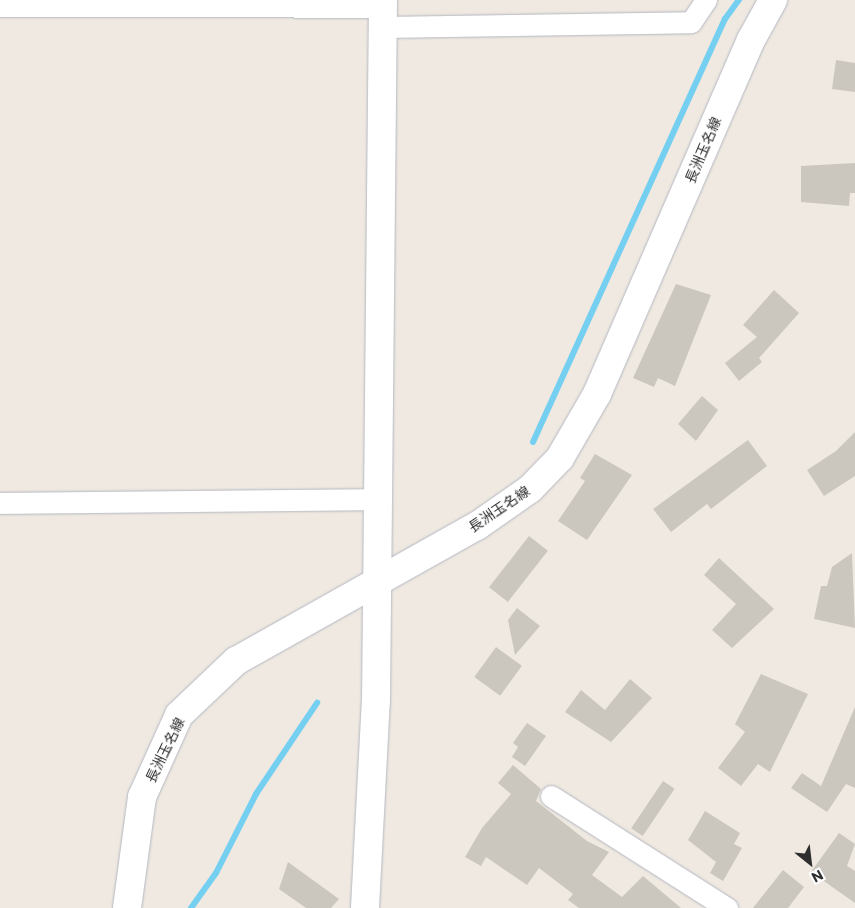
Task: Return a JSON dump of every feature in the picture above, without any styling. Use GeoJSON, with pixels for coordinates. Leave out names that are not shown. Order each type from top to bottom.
{"type":"FeatureCollection","features":[{"type":"Feature","properties":{"kind":"main road","name":"長洲玉名線"},"geometry":{"type":"LineString","coordinates":[[127,908],[142,797],[180,715],[236,661],[477,526],[530,489],[560,458],[597,394],[751,40],[773,0]]}},
{"type":"Feature","properties":{"kind":"main road"},"geometry":{"type":"LineString","coordinates":[[365,908],[376,701],[375,583],[380,499],[383,11]]}},
{"type":"Feature","properties":{"kind":"street"},"geometry":{"type":"LineString","coordinates":[[0,6],[383,11],[691,22],[706,0]]}},
{"type":"Feature","properties":{"kind":"street"},"geometry":{"type":"LineString","coordinates":[[0,503],[380,499]]}},
{"type":"Feature","properties":{"kind":"street"},"geometry":{"type":"LineString","coordinates":[[551,796],[727,908]]}},
{"type":"Feature","properties":{"kind":"building"},"geometry":{"type":"Polygon","coordinates":[[[836,60],[855,63],[855,92],[832,89],[836,60]]]}},
{"type":"Feature","properties":{"kind":"building"},"geometry":{"type":"Polygon","coordinates":[[[855,163],[855,193],[850,193],[849,206],[801,202],[801,166],[855,163]]]}},
{"type":"Feature","properties":{"kind":"building"},"geometry":{"type":"Polygon","coordinates":[[[676,284],[711,295],[675,386],[658,378],[654,387],[633,378],[676,284]]]}},
{"type":"Feature","properties":{"kind":"building"},"geometry":{"type":"Polygon","coordinates":[[[774,290],[799,313],[759,358],[762,362],[739,381],[725,363],[757,337],[743,325],[774,290]]]}},
{"type":"Feature","properties":{"kind":"building"},"geometry":{"type":"Polygon","coordinates":[[[702,396],[718,410],[696,441],[678,424],[702,396]]]}},
{"type":"Feature","properties":{"kind":"building"},"geometry":{"type":"Polygon","coordinates":[[[855,432],[855,476],[824,496],[807,470],[836,451],[855,432]]]}},
{"type":"Feature","properties":{"kind":"building"},"geometry":{"type":"Polygon","coordinates":[[[748,440],[767,466],[711,509],[707,504],[671,532],[653,509],[748,440]]]}},
{"type":"Feature","properties":{"kind":"building"},"geometry":{"type":"Polygon","coordinates":[[[595,454],[632,475],[587,540],[558,521],[585,481],[580,478],[595,454]]]}},
{"type":"Feature","properties":{"kind":"building"},"geometry":{"type":"Polygon","coordinates":[[[529,536],[548,551],[508,602],[489,587],[529,536]]]}},
{"type":"Feature","properties":{"kind":"building"},"geometry":{"type":"Polygon","coordinates":[[[852,553],[855,628],[814,619],[821,586],[827,586],[832,567],[852,553]]]}},
{"type":"Feature","properties":{"kind":"building"},"geometry":{"type":"Polygon","coordinates":[[[719,558],[774,609],[732,648],[712,630],[736,604],[704,575],[719,558]]]}},
{"type":"Feature","properties":{"kind":"building"},"geometry":{"type":"Polygon","coordinates":[[[517,608],[540,626],[515,655],[508,620],[517,608]]]}},
{"type":"Feature","properties":{"kind":"building"},"geometry":{"type":"Polygon","coordinates":[[[496,647],[522,666],[500,696],[474,677],[496,647]]]}},
{"type":"Feature","properties":{"kind":"building"},"geometry":{"type":"Polygon","coordinates":[[[761,674],[808,694],[770,772],[758,764],[741,786],[718,768],[745,732],[735,724],[761,674]]]}},
{"type":"Feature","properties":{"kind":"building"},"geometry":{"type":"Polygon","coordinates":[[[630,679],[652,698],[611,742],[565,712],[581,690],[605,710],[630,679]]]}},
{"type":"Feature","properties":{"kind":"building"},"geometry":{"type":"Polygon","coordinates":[[[855,707],[855,788],[846,784],[827,812],[791,788],[802,773],[821,786],[855,707]]]}},
{"type":"Feature","properties":{"kind":"building"},"geometry":{"type":"Polygon","coordinates":[[[527,723],[546,736],[525,766],[512,757],[518,747],[513,743],[527,723]]]}},
{"type":"Feature","properties":{"kind":"building"},"geometry":{"type":"Polygon","coordinates":[[[513,765],[541,789],[536,801],[587,841],[609,852],[592,875],[622,897],[643,876],[681,908],[579,908],[568,900],[573,894],[539,868],[527,885],[486,857],[481,866],[465,857],[482,828],[511,794],[498,783],[513,765]]]}},
{"type":"Feature","properties":{"kind":"building"},"geometry":{"type":"Polygon","coordinates":[[[663,781],[675,789],[643,836],[631,828],[663,781]]]}},
{"type":"Feature","properties":{"kind":"building"},"geometry":{"type":"Polygon","coordinates":[[[705,811],[740,833],[734,844],[742,848],[723,881],[710,873],[716,862],[688,840],[705,811]]]}},
{"type":"Feature","properties":{"kind":"building"},"geometry":{"type":"Polygon","coordinates":[[[839,833],[855,844],[847,866],[855,871],[855,903],[811,872],[839,833]]]}},
{"type":"Feature","properties":{"kind":"building"},"geometry":{"type":"Polygon","coordinates":[[[288,862],[339,899],[331,908],[306,908],[279,889],[288,862]]]}},
{"type":"Feature","properties":{"kind":"building"},"geometry":{"type":"Polygon","coordinates":[[[783,870],[804,887],[788,908],[753,908],[783,870]]]}},
{"type":"Feature","properties":{"kind":"waterway"},"geometry":{"type":"LineString","coordinates":[[533,442],[725,19],[739,0]]}},
{"type":"Feature","properties":{"kind":"waterway"},"geometry":{"type":"LineString","coordinates":[[191,908],[216,873],[256,794],[317,703]]}}]}
